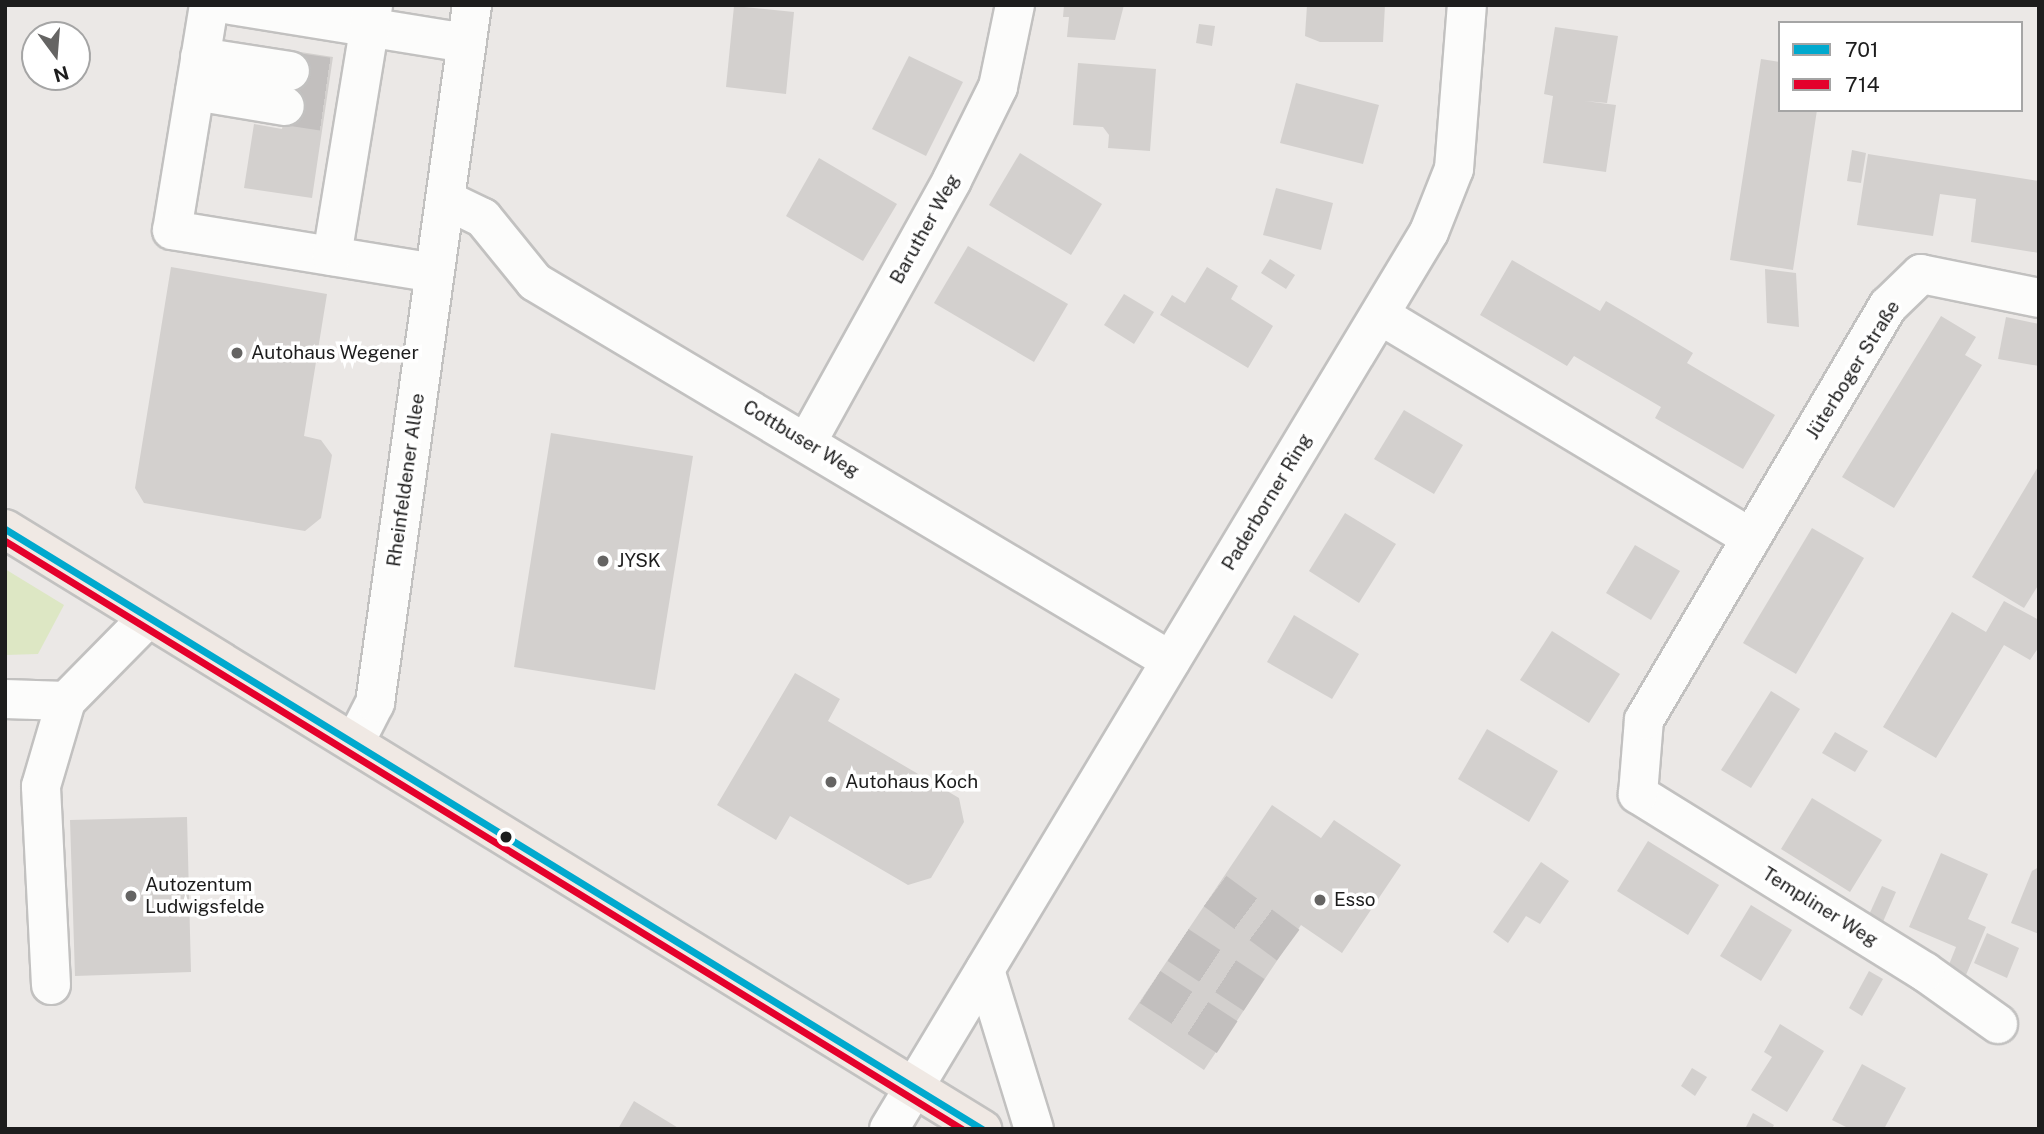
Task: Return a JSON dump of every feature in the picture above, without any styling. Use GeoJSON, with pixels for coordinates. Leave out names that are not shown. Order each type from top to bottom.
{"type":"FeatureCollection","features":[{"type":"Feature","properties":{"kind":"main road"},"geometry":{"type":"LineString","coordinates":[[5,529],[147,620],[355,741],[982,1129]]}},
{"type":"Feature","properties":{"kind":"street"},"geometry":{"type":"LineString","coordinates":[[209,5],[172,230],[435,273]]}},
{"type":"Feature","properties":{"kind":"street"},"geometry":{"type":"LineString","coordinates":[[231,5],[371,16],[466,43]]}},
{"type":"Feature","properties":{"kind":"street","name":"Rheinfeldener Allee"},"geometry":{"type":"LineString","coordinates":[[355,741],[375,703],[472,5]]}},
{"type":"Feature","properties":{"kind":"street","name":"Baruther Weg"},"geometry":{"type":"LineString","coordinates":[[807,442],[952,180],[998,87],[1015,5]]}},
{"type":"Feature","properties":{"kind":"street","name":"Paderborner Ring"},"geometry":{"type":"LineString","coordinates":[[890,1129],[1429,232],[1454,169],[1467,5]]}},
{"type":"Feature","properties":{"kind":"street"},"geometry":{"type":"LineString","coordinates":[[332,256],[342,97],[371,16]]}},
{"type":"Feature","properties":{"kind":"street"},"geometry":{"type":"LineString","coordinates":[[197,74],[288,89]]}},
{"type":"Feature","properties":{"kind":"street","name":"Cottbuser Weg"},"geometry":{"type":"LineString","coordinates":[[446,200],[483,218],[536,282],[1171,661]]}},
{"type":"Feature","properties":{"kind":"street","name":"Jüterboger Straße"},"geometry":{"type":"LineString","coordinates":[[1638,794],[1644,720],[1888,306],[1921,274],[2039,298]]}},
{"type":"Feature","properties":{"kind":"street"},"geometry":{"type":"LineString","coordinates":[[1380,314],[1751,538]]}},
{"type":"Feature","properties":{"kind":"street"},"geometry":{"type":"LineString","coordinates":[[51,985],[41,786],[66,701],[147,620]]}},
{"type":"Feature","properties":{"kind":"street"},"geometry":{"type":"LineString","coordinates":[[5,699],[66,701]]}},
{"type":"Feature","properties":{"kind":"street","name":"Templiner Weg"},"geometry":{"type":"LineString","coordinates":[[1638,794],[1925,972],[1998,1024]]}},
{"type":"Feature","properties":{"kind":"street"},"geometry":{"type":"LineString","coordinates":[[985,970],[1034,1129]]}},
{"type":"Feature","properties":{"kind":"green space"},"geometry":{"type":"Polygon","coordinates":[[[5,569],[64,605],[38,654],[5,655],[5,569]]]}},
{"type":"Feature","properties":{"kind":"building"},"geometry":{"type":"Polygon","coordinates":[[[1064,5],[1124,5],[1115,40],[1067,37],[1069,17],[1063,17],[1064,5]]]}},
{"type":"Feature","properties":{"kind":"building"},"geometry":{"type":"Polygon","coordinates":[[[1307,5],[1385,5],[1383,42],[1320,42],[1305,36],[1307,5]]]}},
{"type":"Feature","properties":{"kind":"building"},"geometry":{"type":"Polygon","coordinates":[[[734,6],[794,12],[786,94],[726,87],[734,6]]]}},
{"type":"Feature","properties":{"kind":"building"},"geometry":{"type":"Polygon","coordinates":[[[1199,24],[1215,26],[1212,46],[1196,43],[1199,24]]]}},
{"type":"Feature","properties":{"kind":"building"},"geometry":{"type":"Polygon","coordinates":[[[1555,27],[1618,36],[1607,103],[1585,101],[1616,105],[1606,172],[1543,163],[1553,96],[1544,94],[1555,27]]]}},
{"type":"Feature","properties":{"kind":"building"},"geometry":{"type":"Polygon","coordinates":[[[294,51],[333,57],[312,198],[244,188],[254,124],[282,129],[294,51]]]}},
{"type":"Feature","properties":{"kind":"building"},"geometry":{"type":"Polygon","coordinates":[[[909,56],[963,82],[926,156],[872,129],[909,56]]]}},
{"type":"Feature","properties":{"kind":"building"},"geometry":{"type":"Polygon","coordinates":[[[1761,59],[1778,62],[1778,112],[1817,112],[1793,270],[1730,260],[1761,59]]]}},
{"type":"Feature","properties":{"kind":"building"},"geometry":{"type":"Polygon","coordinates":[[[1078,63],[1156,69],[1150,151],[1108,148],[1109,135],[1103,127],[1073,125],[1078,63]]]}},
{"type":"Feature","properties":{"kind":"building"},"geometry":{"type":"Polygon","coordinates":[[[1296,83],[1379,105],[1363,164],[1280,143],[1296,83]]]}},
{"type":"Feature","properties":{"kind":"building"},"geometry":{"type":"Polygon","coordinates":[[[1852,150],[1866,153],[1861,183],[1847,181],[1852,150]]]}},
{"type":"Feature","properties":{"kind":"building"},"geometry":{"type":"Polygon","coordinates":[[[1020,153],[1102,204],[1071,255],[989,205],[1020,153]]]}},
{"type":"Feature","properties":{"kind":"building"},"geometry":{"type":"Polygon","coordinates":[[[1868,154],[2039,181],[2039,253],[1971,242],[1976,199],[1940,194],[1933,236],[1857,225],[1868,154]]]}},
{"type":"Feature","properties":{"kind":"building"},"geometry":{"type":"Polygon","coordinates":[[[819,158],[897,204],[863,261],[786,216],[819,158]]]}},
{"type":"Feature","properties":{"kind":"building"},"geometry":{"type":"Polygon","coordinates":[[[1276,188],[1333,203],[1321,250],[1263,235],[1276,188]]]}},
{"type":"Feature","properties":{"kind":"building"},"geometry":{"type":"Polygon","coordinates":[[[968,246],[1068,304],[1034,362],[934,303],[968,246]]]}},
{"type":"Feature","properties":{"kind":"building"},"geometry":{"type":"Polygon","coordinates":[[[1270,259],[1295,275],[1286,289],[1261,273],[1270,259]]]}},
{"type":"Feature","properties":{"kind":"building"},"geometry":{"type":"Polygon","coordinates":[[[1512,260],[1600,311],[1606,301],[1635,318],[1693,353],[1687,363],[1775,415],[1743,469],[1655,418],[1661,407],[1574,356],[1567,366],[1480,315],[1512,260]]]}},
{"type":"Feature","properties":{"kind":"building","name":"Autohaus Wegener"},"geometry":{"type":"Polygon","coordinates":[[[171,267],[327,294],[304,436],[321,440],[332,455],[321,518],[305,531],[144,503],[135,488],[171,267]]]}},
{"type":"Feature","properties":{"kind":"building"},"geometry":{"type":"Polygon","coordinates":[[[1207,267],[1238,286],[1231,299],[1273,326],[1248,368],[1160,315],[1172,295],[1185,303],[1207,267]]]}},
{"type":"Feature","properties":{"kind":"building"},"geometry":{"type":"Polygon","coordinates":[[[1765,269],[1796,273],[1799,327],[1767,323],[1765,269]]]}},
{"type":"Feature","properties":{"kind":"building"},"geometry":{"type":"Polygon","coordinates":[[[1124,294],[1154,312],[1134,344],[1104,325],[1124,294]]]}},
{"type":"Feature","properties":{"kind":"building"},"geometry":{"type":"Polygon","coordinates":[[[1941,316],[1976,337],[1965,355],[1982,365],[1894,508],[1842,477],[1941,316]]]}},
{"type":"Feature","properties":{"kind":"building"},"geometry":{"type":"Polygon","coordinates":[[[2006,317],[2039,324],[2039,366],[1998,359],[2006,317]]]}},
{"type":"Feature","properties":{"kind":"building"},"geometry":{"type":"Polygon","coordinates":[[[1404,410],[1463,445],[1434,494],[1374,459],[1404,410]]]}},
{"type":"Feature","properties":{"kind":"building","name":"JYSK"},"geometry":{"type":"Polygon","coordinates":[[[551,433],[693,456],[655,690],[514,667],[551,433]]]}},
{"type":"Feature","properties":{"kind":"building"},"geometry":{"type":"Polygon","coordinates":[[[2039,465],[2039,584],[2024,608],[1972,577],[2039,465]]]}},
{"type":"Feature","properties":{"kind":"building"},"geometry":{"type":"Polygon","coordinates":[[[1345,513],[1396,544],[1359,603],[1309,571],[1345,513]]]}},
{"type":"Feature","properties":{"kind":"building"},"geometry":{"type":"Polygon","coordinates":[[[1812,528],[1864,558],[1796,674],[1743,643],[1812,528]]]}},
{"type":"Feature","properties":{"kind":"building"},"geometry":{"type":"Polygon","coordinates":[[[1635,545],[1680,571],[1651,620],[1606,593],[1635,545]]]}},
{"type":"Feature","properties":{"kind":"building"},"geometry":{"type":"Polygon","coordinates":[[[2004,601],[2039,620],[2039,647],[2030,660],[2004,645],[1936,758],[1883,727],[1952,612],[1986,632],[2004,601]]]}},
{"type":"Feature","properties":{"kind":"building"},"geometry":{"type":"Polygon","coordinates":[[[1294,615],[1359,654],[1332,699],[1267,662],[1294,615]]]}},
{"type":"Feature","properties":{"kind":"building"},"geometry":{"type":"Polygon","coordinates":[[[1552,631],[1620,674],[1589,723],[1520,680],[1552,631]]]}},
{"type":"Feature","properties":{"kind":"building","name":"Autohaus Koch"},"geometry":{"type":"Polygon","coordinates":[[[795,673],[840,699],[828,721],[959,798],[964,822],[931,878],[908,885],[790,816],[776,840],[717,805],[795,673]]]}},
{"type":"Feature","properties":{"kind":"building"},"geometry":{"type":"Polygon","coordinates":[[[1771,691],[1800,709],[1751,788],[1721,770],[1771,691]]]}},
{"type":"Feature","properties":{"kind":"building"},"geometry":{"type":"Polygon","coordinates":[[[1487,729],[1558,771],[1529,822],[1458,779],[1487,729]]]}},
{"type":"Feature","properties":{"kind":"building"},"geometry":{"type":"Polygon","coordinates":[[[1835,732],[1868,751],[1855,772],[1822,753],[1835,732]]]}},
{"type":"Feature","properties":{"kind":"building"},"geometry":{"type":"Polygon","coordinates":[[[1812,798],[1882,840],[1850,892],[1781,849],[1812,798]]]}},
{"type":"Feature","properties":{"kind":"building"},"geometry":{"type":"Polygon","coordinates":[[[1272,805],[1321,838],[1334,820],[1401,865],[1342,953],[1301,925],[1204,1070],[1128,1019],[1272,805]]]}},
{"type":"Feature","properties":{"kind":"building","name":"Autozentum Ludwigsfelde"},"geometry":{"type":"Polygon","coordinates":[[[187,817],[191,972],[75,976],[70,820],[187,817]]]}},
{"type":"Feature","properties":{"kind":"building"},"geometry":{"type":"Polygon","coordinates":[[[1648,841],[1719,885],[1688,935],[1617,891],[1648,841]]]}},
{"type":"Feature","properties":{"kind":"building"},"geometry":{"type":"Polygon","coordinates":[[[1941,853],[1988,874],[1968,919],[1986,927],[1966,975],[1948,967],[1956,947],[1909,927],[1941,853]]]}},
{"type":"Feature","properties":{"kind":"building"},"geometry":{"type":"Polygon","coordinates":[[[1541,862],[1569,881],[1540,924],[1526,916],[1508,943],[1493,932],[1541,862]]]}},
{"type":"Feature","properties":{"kind":"building"},"geometry":{"type":"Polygon","coordinates":[[[2039,867],[2039,934],[2011,923],[2032,871],[2039,867]]]}},
{"type":"Feature","properties":{"kind":"building"},"geometry":{"type":"Polygon","coordinates":[[[1882,886],[1896,892],[1882,924],[1868,917],[1882,886]]]}},
{"type":"Feature","properties":{"kind":"building"},"geometry":{"type":"Polygon","coordinates":[[[1751,905],[1792,930],[1761,981],[1720,956],[1751,905]]]}},
{"type":"Feature","properties":{"kind":"building"},"geometry":{"type":"Polygon","coordinates":[[[1987,933],[2019,948],[2007,978],[1974,963],[1987,933]]]}},
{"type":"Feature","properties":{"kind":"building"},"geometry":{"type":"Polygon","coordinates":[[[1869,971],[1883,979],[1862,1016],[1849,1008],[1869,971]]]}},
{"type":"Feature","properties":{"kind":"building"},"geometry":{"type":"Polygon","coordinates":[[[1780,1024],[1824,1051],[1787,1112],[1751,1090],[1772,1057],[1764,1052],[1780,1024]]]}},
{"type":"Feature","properties":{"kind":"building"},"geometry":{"type":"Polygon","coordinates":[[[1862,1064],[1906,1088],[1884,1129],[1850,1129],[1832,1120],[1862,1064]]]}},
{"type":"Feature","properties":{"kind":"building"},"geometry":{"type":"Polygon","coordinates":[[[1692,1068],[1707,1077],[1695,1096],[1681,1086],[1692,1068]]]}},
{"type":"Feature","properties":{"kind":"building"},"geometry":{"type":"Polygon","coordinates":[[[634,1101],[680,1129],[618,1129],[634,1101]]]}},
{"type":"Feature","properties":{"kind":"building"},"geometry":{"type":"Polygon","coordinates":[[[1753,1113],[1774,1125],[1772,1129],[1745,1129],[1753,1113]]]}},
{"type":"Feature","properties":{"kind":"tunnel"},"geometry":{"type":"LineString","coordinates":[[290,71],[330,77]]}},
{"type":"Feature","properties":{"kind":"tunnel"},"geometry":{"type":"LineString","coordinates":[[285,106],[325,112]]}},
{"type":"Feature","properties":{"kind":"tunnel"},"geometry":{"type":"LineString","coordinates":[[1215,891],[1288,945]]}},
{"type":"Feature","properties":{"kind":"tunnel"},"geometry":{"type":"LineString","coordinates":[[1178,945],[1254,995]]}},
{"type":"Feature","properties":{"kind":"tunnel"},"geometry":{"type":"LineString","coordinates":[[1150,987],[1227,1037]]}},
{"type":"Feature","properties":{"kind":"transit line","name":"701"},"geometry":{"type":"LineString","coordinates":[[5,529],[982,1129]]}},
{"type":"Feature","properties":{"kind":"transit line","name":"714"},"geometry":{"type":"LineString","coordinates":[[5,541],[962,1129]]}},
{"type":"Feature","properties":{"kind":"place","name":"Autohaus Wegener"},"geometry":{"type":"Point","coordinates":[237,353]}},
{"type":"Feature","properties":{"kind":"place","name":"JYSK"},"geometry":{"type":"Point","coordinates":[603,561]}},
{"type":"Feature","properties":{"kind":"place","name":"Autohaus Koch"},"geometry":{"type":"Point","coordinates":[831,782]}},
{"type":"Feature","properties":{"kind":"place","name":"Autozentum Ludwigsfelde"},"geometry":{"type":"Point","coordinates":[131,896]}},
{"type":"Feature","properties":{"kind":"place","name":"Esso"},"geometry":{"type":"Point","coordinates":[1320,900]}}]}
